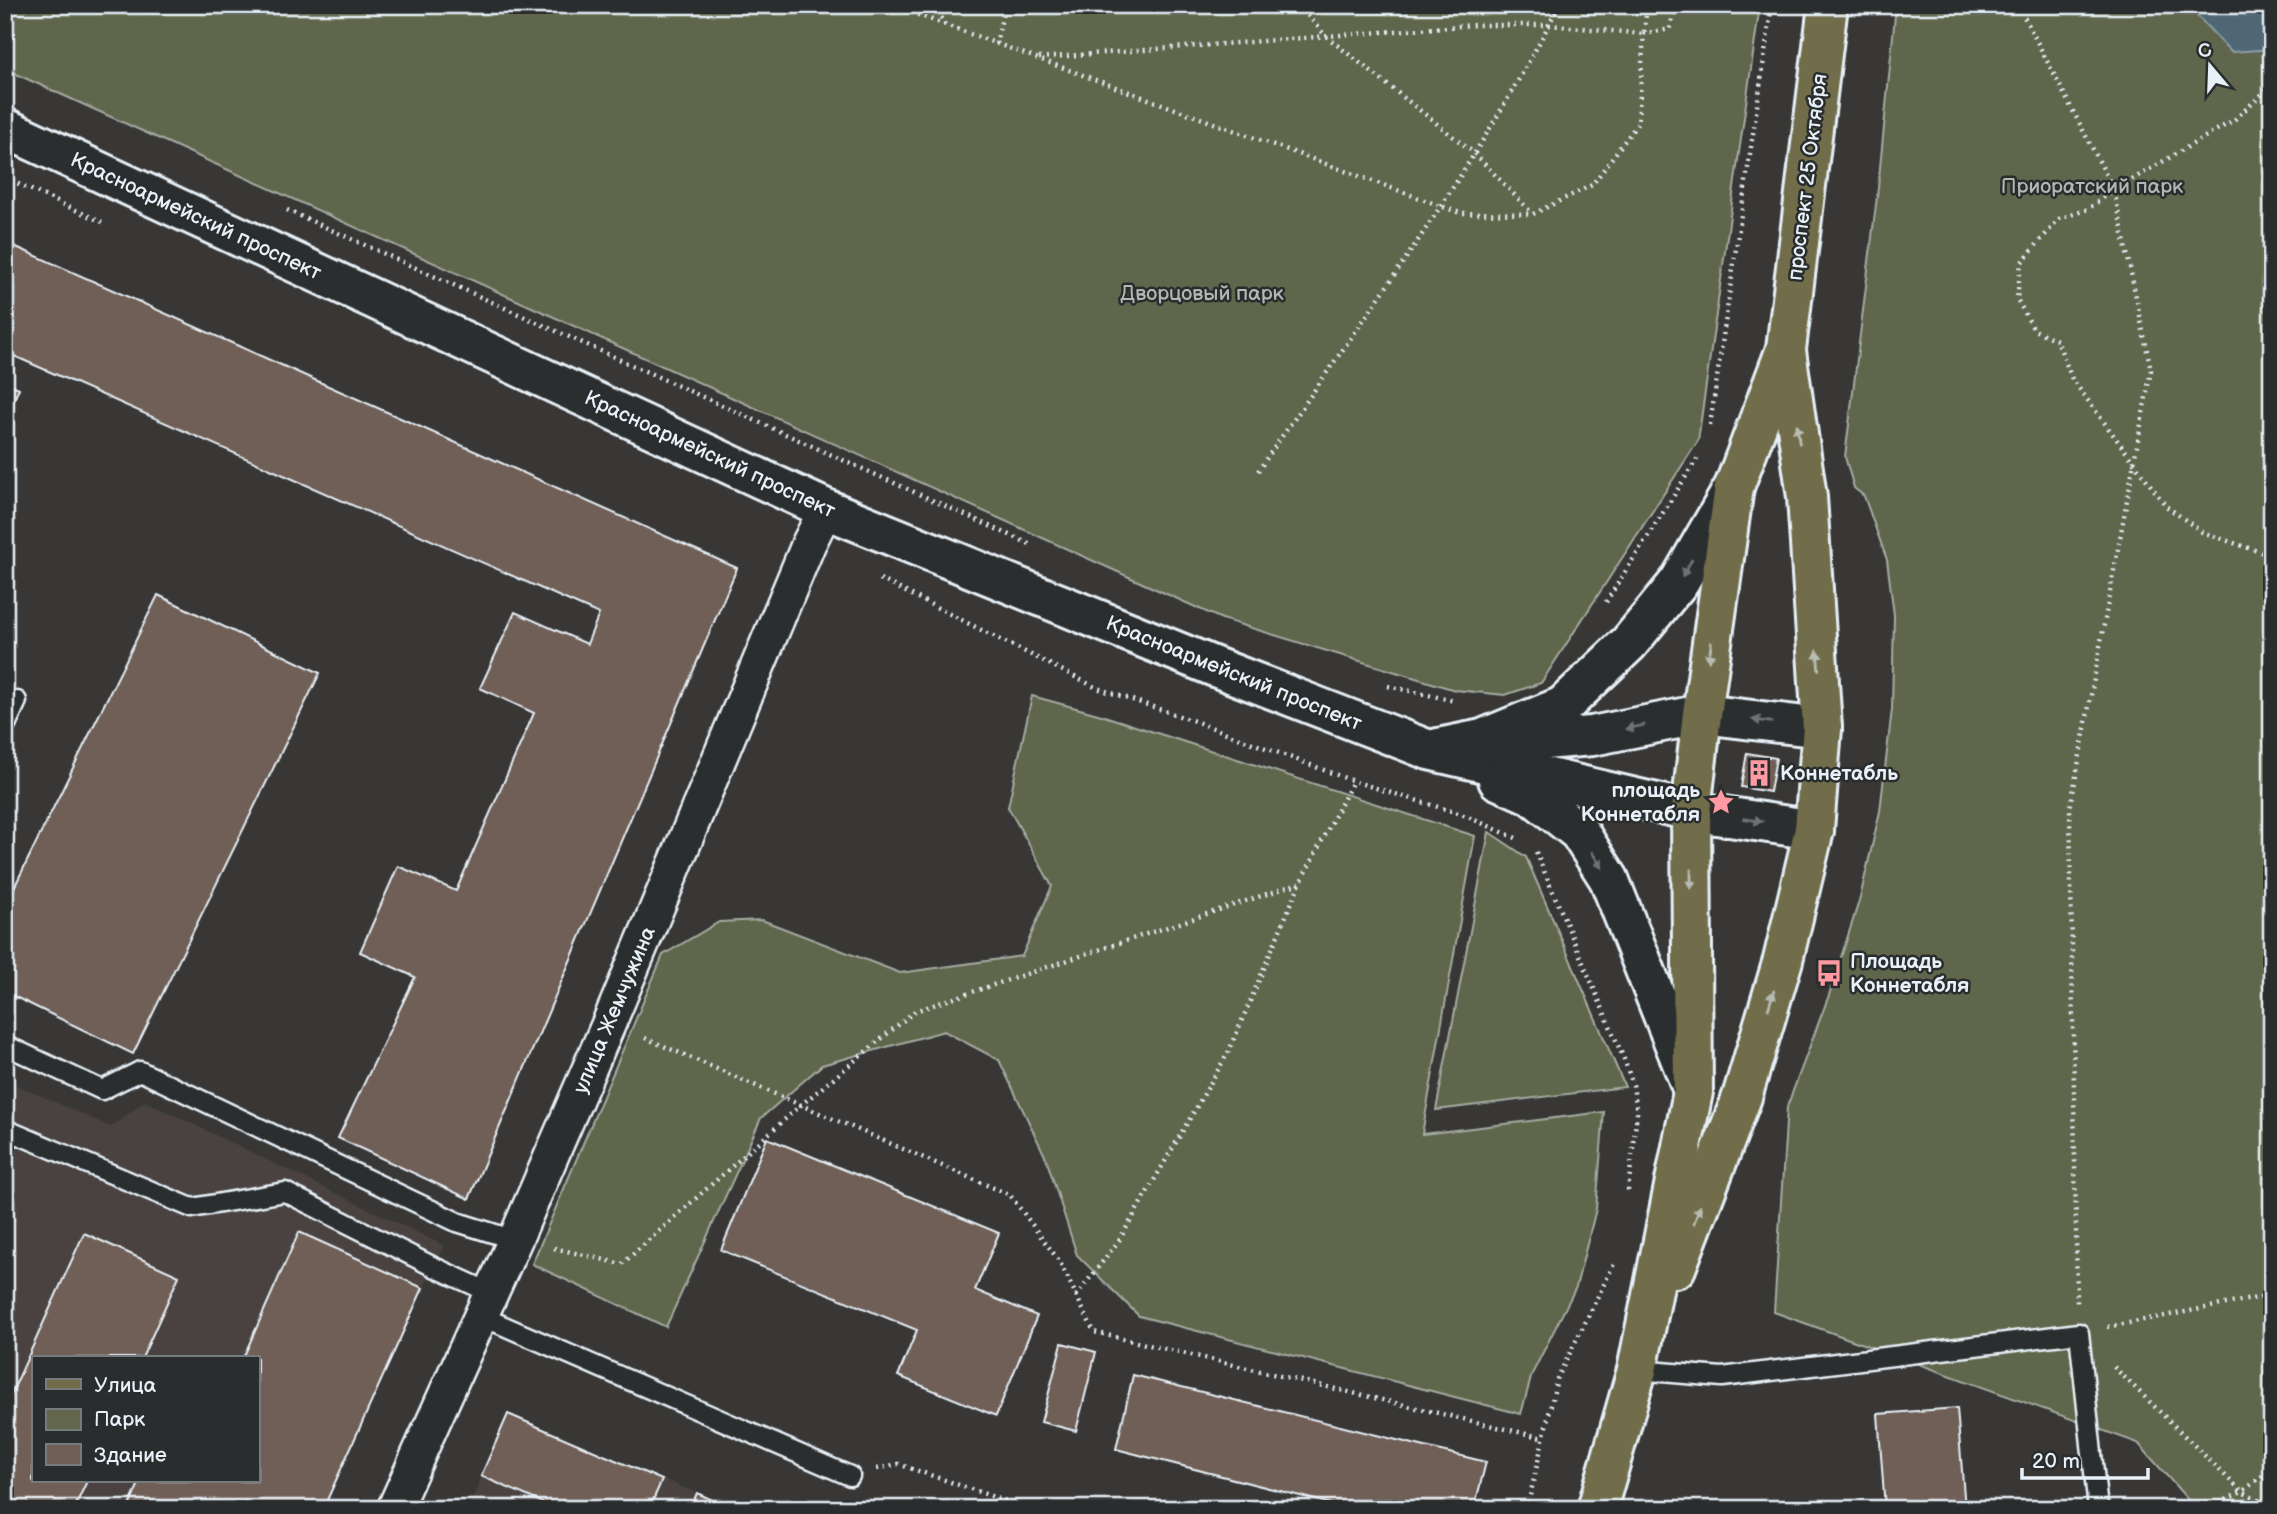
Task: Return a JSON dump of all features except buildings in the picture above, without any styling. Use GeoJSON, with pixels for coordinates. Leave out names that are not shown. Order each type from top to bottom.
{"type":"FeatureCollection","features":[{"type":"Feature","properties":{"kind":"main road","name":"проспект 25 Октября"},"geometry":{"type":"LineString","coordinates":[[1786,349],[1828,5]]}},
{"type":"Feature","properties":{"kind":"main road","name":"Красноармейский проспект"},"geometry":{"type":"LineString","coordinates":[[5,128],[826,509],[1429,750],[1691,811],[1814,830]]}},
{"type":"Feature","properties":{"kind":"main road"},"geometry":{"type":"LineString","coordinates":[[1429,750],[1482,738],[1563,706],[1629,643],[1679,582],[1734,488],[1786,349]]}},
{"type":"Feature","properties":{"kind":"main road"},"geometry":{"type":"LineString","coordinates":[[1637,1370],[1742,1097],[1783,960],[1814,830],[1822,728],[1807,497],[1786,349]]}},
{"type":"Feature","properties":{"kind":"main road"},"geometry":{"type":"LineString","coordinates":[[1597,1509],[1637,1370],[1693,1092],[1691,811],[1734,488]]}},
{"type":"Feature","properties":{"kind":"main road","name":"Красноармейский проспект"},"geometry":{"type":"LineString","coordinates":[[1429,750],[1592,736],[1702,714],[1822,728]]}},
{"type":"Feature","properties":{"kind":"main road"},"geometry":{"type":"LineString","coordinates":[[1429,750],[1532,795],[1579,831],[1609,879],[1693,1092]]}},
{"type":"Feature","properties":{"kind":"street","name":"улица Жемчужина"},"geometry":{"type":"LineString","coordinates":[[394,1509],[609,1023],[809,543],[826,509]]}},
{"type":"Feature","properties":{"kind":"lane"},"geometry":{"type":"LineString","coordinates":[[5,727],[17,701]]}},
{"type":"Feature","properties":{"kind":"lane"},"geometry":{"type":"LineString","coordinates":[[5,1045],[102,1090],[140,1071],[457,1222],[515,1240]]}},
{"type":"Feature","properties":{"kind":"lane"},"geometry":{"type":"LineString","coordinates":[[5,1129],[192,1208],[285,1192],[434,1267],[486,1304],[850,1476]]}},
{"type":"Feature","properties":{"kind":"lane"},"geometry":{"type":"LineString","coordinates":[[1637,1370],[1722,1377],[2079,1333],[2098,1509]]}},
{"type":"Feature","properties":{"kind":"path"},"geometry":{"type":"LineString","coordinates":[[891,5],[1460,213],[1533,214],[1592,185],[1638,123],[1647,5]]}},
{"type":"Feature","properties":{"kind":"path"},"geometry":{"type":"LineString","coordinates":[[934,5],[946,26]]}},
{"type":"Feature","properties":{"kind":"path"},"geometry":{"type":"LineString","coordinates":[[996,44],[1005,5]]}},
{"type":"Feature","properties":{"kind":"path"},"geometry":{"type":"LineString","coordinates":[[1298,5],[1327,37],[1474,153],[1533,214]]}},
{"type":"Feature","properties":{"kind":"path"},"geometry":{"type":"LineString","coordinates":[[1258,471],[1441,206],[1533,57],[1559,5]]}},
{"type":"Feature","properties":{"kind":"path"},"geometry":{"type":"LineString","coordinates":[[1036,58],[1474,25],[1549,25],[1644,34],[1670,29],[1675,5]]}},
{"type":"Feature","properties":{"kind":"path"},"geometry":{"type":"LineString","coordinates":[[1710,428],[1772,5]]}},
{"type":"Feature","properties":{"kind":"path"},"geometry":{"type":"LineString","coordinates":[[2018,5],[2114,190],[2151,370],[2070,809],[2079,1333],[2242,1492],[2272,1507]]}},
{"type":"Feature","properties":{"kind":"path"},"geometry":{"type":"LineString","coordinates":[[2272,85],[2234,120],[2114,190],[2088,209],[2059,219],[2021,263],[2017,299],[2034,330],[2057,340],[2072,379],[2166,506],[2202,532],[2272,555]]}},
{"type":"Feature","properties":{"kind":"path"},"geometry":{"type":"LineString","coordinates":[[284,208],[1043,550]]}},
{"type":"Feature","properties":{"kind":"path"},"geometry":{"type":"LineString","coordinates":[[1603,605],[1700,453]]}},
{"type":"Feature","properties":{"kind":"path"},"geometry":{"type":"LineString","coordinates":[[1383,685],[1457,701]]}},
{"type":"Feature","properties":{"kind":"path"},"geometry":{"type":"LineString","coordinates":[[1076,1296],[1120,1239],[1229,1051],[1300,883],[1353,781]]}},
{"type":"Feature","properties":{"kind":"path"},"geometry":{"type":"LineString","coordinates":[[1461,814],[1521,840]]}},
{"type":"Feature","properties":{"kind":"path"},"geometry":{"type":"LineString","coordinates":[[1533,846],[1633,1086],[1637,1113],[1628,1195]]}},
{"type":"Feature","properties":{"kind":"path"},"geometry":{"type":"LineString","coordinates":[[515,1240],[622,1264],[800,1105],[915,1011],[1300,883]]}},
{"type":"Feature","properties":{"kind":"path"},"geometry":{"type":"LineString","coordinates":[[609,1023],[1010,1195],[1060,1262],[1094,1332],[1544,1438]]}},
{"type":"Feature","properties":{"kind":"path"},"geometry":{"type":"LineString","coordinates":[[1527,1509],[1557,1379],[1616,1261]]}},
{"type":"Feature","properties":{"kind":"path"},"geometry":{"type":"LineString","coordinates":[[2079,1333],[2272,1295]]}},
{"type":"Feature","properties":{"kind":"path"},"geometry":{"type":"LineString","coordinates":[[850,1476],[898,1464],[1029,1509]]}},
{"type":"Feature","properties":{"kind":"path"},"geometry":{"type":"LineString","coordinates":[[2207,1509],[2242,1492],[2272,1468]]}},
{"type":"Feature","properties":{"kind":"shaded area"},"geometry":{"type":"Polygon","coordinates":[[[5,1080],[111,1127],[145,1101],[445,1246],[423,1288],[323,1509],[5,1509],[5,1080]]]}},
{"type":"Feature","properties":{"kind":"shaded area"},"geometry":{"type":"Polygon","coordinates":[[[508,1414],[697,1493],[732,1509],[468,1509],[508,1414]]]}},
{"type":"Feature","properties":{"kind":"green space","name":"Дворцовый парк"},"geometry":{"type":"Polygon","coordinates":[[[5,5],[1760,5],[1698,441],[1541,683],[1505,695],[1455,690],[1222,619],[5,69],[5,5]]]}},
{"type":"Feature","properties":{"kind":"green space","name":"Приоратский парк"},"geometry":{"type":"Polygon","coordinates":[[[1896,5],[2272,5],[2272,1509],[2196,1509],[2138,1443],[1774,1312],[1787,1107],[1829,995],[1860,898],[1880,811],[1892,709],[1894,615],[1887,560],[1864,496],[1854,488],[1845,457],[1878,188],[1896,5]]]}},
{"type":"Feature","properties":{"kind":"green space"},"geometry":{"type":"Polygon","coordinates":[[[1032,696],[1098,714],[1475,836],[1422,1134],[1604,1112],[1596,1209],[1576,1287],[1532,1374],[1521,1414],[1139,1316],[1077,1255],[1046,1158],[999,1060],[944,1031],[822,1065],[761,1118],[666,1327],[532,1264],[663,955],[719,922],[762,920],[900,973],[1022,956],[1052,886],[1008,807],[1032,696]]]}},
{"type":"Feature","properties":{"kind":"green space"},"geometry":{"type":"Polygon","coordinates":[[[1489,832],[1526,857],[1625,1087],[1436,1110],[1489,832]]]}},
{"type":"Feature","properties":{"kind":"water"},"geometry":{"type":"Polygon","coordinates":[[[2187,5],[2272,5],[2272,49],[2231,52],[2187,5]]]}},
{"type":"Feature","properties":{"kind":"place","name":"Коннетабль"},"geometry":{"type":"Point","coordinates":[1759,773]}},
{"type":"Feature","properties":{"kind":"place","name":"площадь Коннетабля"},"geometry":{"type":"Point","coordinates":[1721,802]}},
{"type":"Feature","properties":{"kind":"place","name":"Площадь Коннетабля"},"geometry":{"type":"Point","coordinates":[1829,973]}}]}
